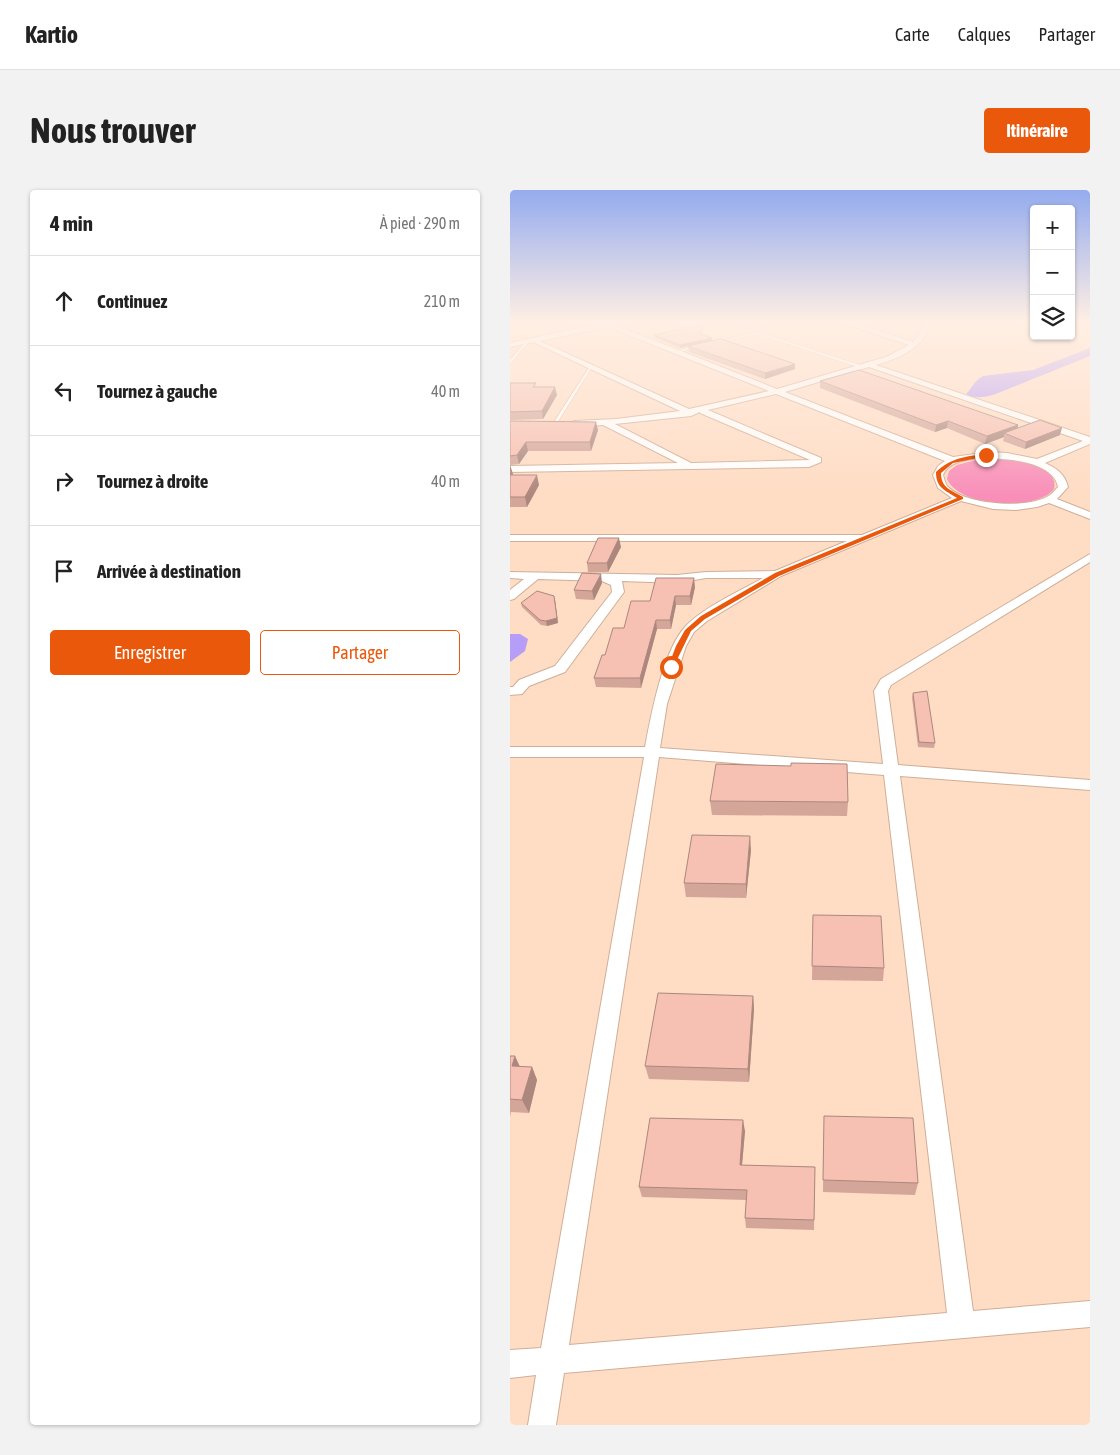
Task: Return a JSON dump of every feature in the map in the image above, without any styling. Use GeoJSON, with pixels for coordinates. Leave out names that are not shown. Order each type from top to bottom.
{"type":"FeatureCollection","features":[{"type":"Feature","properties":{"kind":"street"},"geometry":{"type":"LineString","coordinates":[[620,381],[692,413]]}},
{"type":"Feature","properties":{"kind":"street"},"geometry":{"type":"LineString","coordinates":[[749,381],[954,461]]}},
{"type":"Feature","properties":{"kind":"street"},"geometry":{"type":"LineString","coordinates":[[550,425],[606,423],[692,413],[816,381]]}},
{"type":"Feature","properties":{"kind":"street"},"geometry":{"type":"LineString","coordinates":[[907,381],[1088,443]]}},
{"type":"Feature","properties":{"kind":"street"},"geometry":{"type":"LineString","coordinates":[[510,469],[809,464],[818,460],[703,411]]}},
{"type":"Feature","properties":{"kind":"street"},"geometry":{"type":"LineString","coordinates":[[606,423],[690,466]]}},
{"type":"Feature","properties":{"kind":"street"},"geometry":{"type":"LineString","coordinates":[[1036,463],[1088,443]]}},
{"type":"Feature","properties":{"kind":"street"},"geometry":{"type":"LineString","coordinates":[[997,455],[1036,463],[1057,474],[1063,483],[1062,492],[1050,500],[1026,506],[1004,507],[981,504],[961,498],[946,490],[939,481],[941,468],[954,461],[977,456],[997,455]]}},
{"type":"Feature","properties":{"kind":"street"},"geometry":{"type":"LineString","coordinates":[[542,1425],[664,688],[679,646],[689,630],[703,618],[777,574],[870,538],[961,498]]}},
{"type":"Feature","properties":{"kind":"street"},"geometry":{"type":"LineString","coordinates":[[1050,500],[1090,516]]}},
{"type":"Feature","properties":{"kind":"street"},"geometry":{"type":"LineString","coordinates":[[510,538],[870,538]]}},
{"type":"Feature","properties":{"kind":"street"},"geometry":{"type":"LineString","coordinates":[[962,1325],[881,691],[882,686],[1090,557]]}},
{"type":"Feature","properties":{"kind":"street"},"geometry":{"type":"LineString","coordinates":[[510,575],[607,579],[677,579],[706,575],[777,574]]}},
{"type":"Feature","properties":{"kind":"street"},"geometry":{"type":"LineString","coordinates":[[510,596],[536,575]]}},
{"type":"Feature","properties":{"kind":"street"},"geometry":{"type":"LineString","coordinates":[[510,691],[517,691],[524,682],[560,669],[618,592],[619,586],[617,583],[607,579]]}},
{"type":"Feature","properties":{"kind":"street"},"geometry":{"type":"LineString","coordinates":[[677,579],[703,584],[758,585]]}},
{"type":"Feature","properties":{"kind":"street"},"geometry":{"type":"LineString","coordinates":[[510,752],[653,752],[1090,785]]}},
{"type":"Feature","properties":{"kind":"street"},"geometry":{"type":"LineString","coordinates":[[510,1364],[1090,1314]]}},
{"type":"Feature","properties":{"kind":"lane"},"geometry":{"type":"LineString","coordinates":[[550,425],[581,381]]}},
{"type":"Feature","properties":{"kind":"shaded area"},"geometry":{"type":"Polygon","coordinates":[[[1029,381],[993,395],[983,397],[969,396],[966,394],[976,382],[1029,381]]]}},
{"type":"Feature","properties":{"kind":"shaded area"},"geometry":{"type":"Polygon","coordinates":[[[980,459],[1000,459],[1038,467],[1048,472],[1054,480],[1054,489],[1045,496],[1031,501],[1015,503],[981,501],[966,496],[954,488],[947,479],[949,471],[957,465],[980,459]]]}},
{"type":"Feature","properties":{"kind":"shaded area"},"geometry":{"type":"Polygon","coordinates":[[[510,634],[520,634],[528,639],[525,651],[510,662],[510,634]]]}},
{"type":"Feature","properties":{"kind":"building"},"geometry":{"type":"Polygon","coordinates":[[[820,381],[890,381],[1018,425],[987,436],[948,421],[936,425],[820,381]]]}},
{"type":"Feature","properties":{"kind":"building"},"geometry":{"type":"Polygon","coordinates":[[[510,383],[536,383],[533,387],[555,387],[542,411],[510,412],[510,383]]]}},
{"type":"Feature","properties":{"kind":"building"},"geometry":{"type":"Polygon","coordinates":[[[1040,420],[1062,428],[1026,442],[1004,433],[1040,420]]]}},
{"type":"Feature","properties":{"kind":"building"},"geometry":{"type":"Polygon","coordinates":[[[510,421],[596,422],[590,442],[526,442],[517,455],[510,456],[510,421]]]}},
{"type":"Feature","properties":{"kind":"building"},"geometry":{"type":"Polygon","coordinates":[[[510,475],[537,475],[525,497],[510,497],[510,475]]]}},
{"type":"Feature","properties":{"kind":"building"},"geometry":{"type":"Polygon","coordinates":[[[598,538],[619,538],[607,563],[587,563],[598,538]]]}},
{"type":"Feature","properties":{"kind":"building"},"geometry":{"type":"Polygon","coordinates":[[[582,573],[601,574],[592,591],[574,590],[582,573]]]}},
{"type":"Feature","properties":{"kind":"building"},"geometry":{"type":"Polygon","coordinates":[[[656,578],[694,578],[690,596],[675,596],[670,620],[656,620],[640,678],[594,678],[602,655],[605,655],[613,628],[624,628],[631,601],[650,601],[656,578]]]}},
{"type":"Feature","properties":{"kind":"building"},"geometry":{"type":"Polygon","coordinates":[[[537,591],[554,596],[557,618],[546,621],[540,620],[521,603],[537,591]]]}},
{"type":"Feature","properties":{"kind":"building"},"geometry":{"type":"Polygon","coordinates":[[[927,691],[935,743],[919,742],[913,693],[927,691]]]}},
{"type":"Feature","properties":{"kind":"building"},"geometry":{"type":"Polygon","coordinates":[[[791,763],[847,764],[848,802],[710,801],[716,764],[791,766],[791,763]]]}},
{"type":"Feature","properties":{"kind":"building"},"geometry":{"type":"Polygon","coordinates":[[[692,835],[750,836],[746,884],[684,883],[692,835]]]}},
{"type":"Feature","properties":{"kind":"building"},"geometry":{"type":"Polygon","coordinates":[[[813,915],[881,916],[884,968],[812,966],[813,915]]]}},
{"type":"Feature","properties":{"kind":"building"},"geometry":{"type":"Polygon","coordinates":[[[658,993],[753,996],[748,1069],[645,1066],[658,993]]]}},
{"type":"Feature","properties":{"kind":"building"},"geometry":{"type":"Polygon","coordinates":[[[510,1056],[515,1056],[512,1066],[532,1067],[522,1100],[510,1099],[510,1056]]]}},
{"type":"Feature","properties":{"kind":"building"},"geometry":{"type":"Polygon","coordinates":[[[824,1116],[913,1118],[918,1183],[823,1180],[824,1116]]]}},
{"type":"Feature","properties":{"kind":"building"},"geometry":{"type":"Polygon","coordinates":[[[650,1118],[743,1120],[740,1165],[815,1167],[814,1220],[745,1218],[747,1190],[639,1187],[650,1118]]]}},
{"type":"Feature","properties":{"kind":"route"},"geometry":{"type":"LineString","coordinates":[[671,667],[679,646],[689,630],[703,618],[777,574],[870,538],[961,498],[942,486],[938,477],[941,468],[959,459],[986,455]]}}]}
